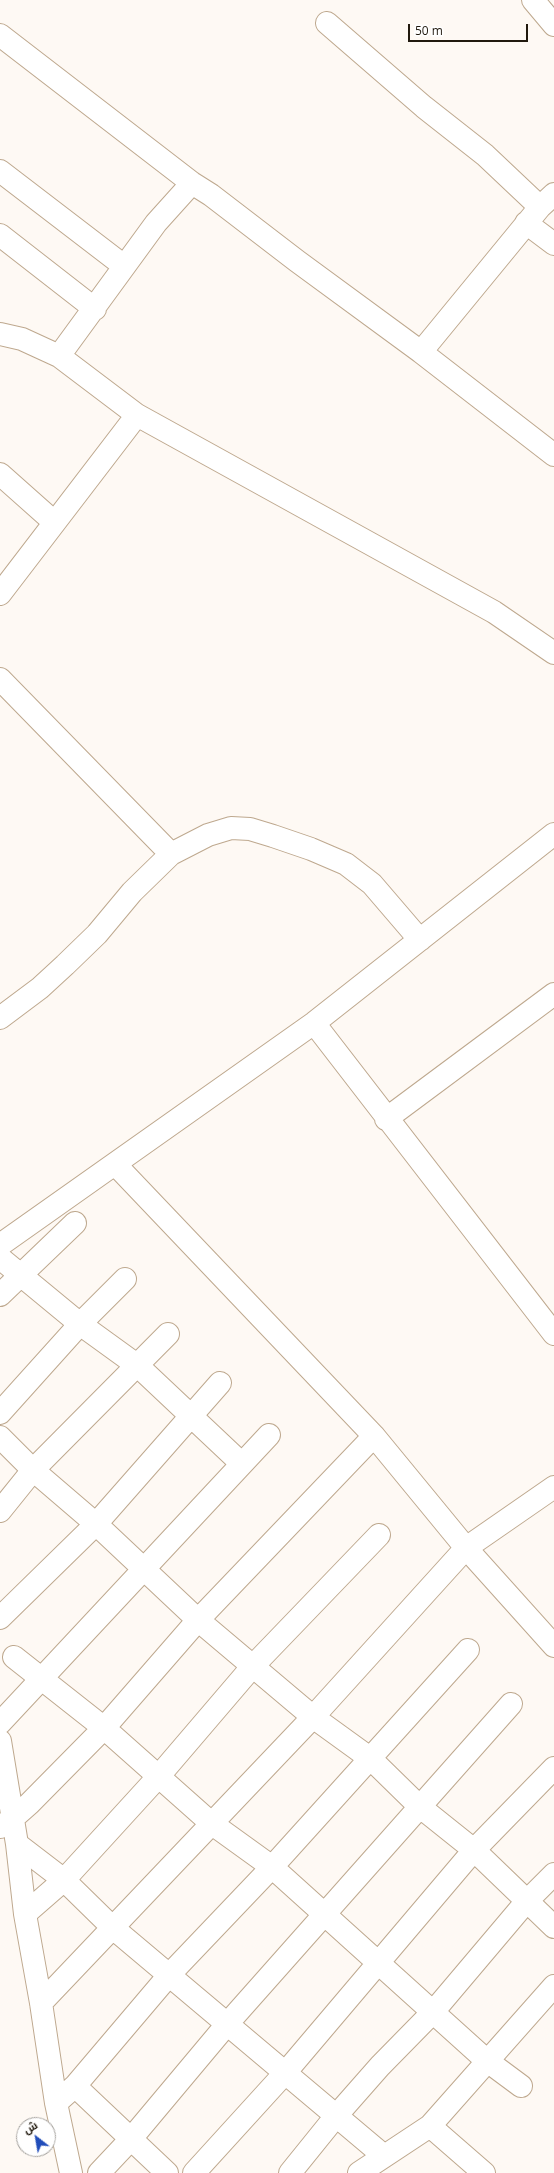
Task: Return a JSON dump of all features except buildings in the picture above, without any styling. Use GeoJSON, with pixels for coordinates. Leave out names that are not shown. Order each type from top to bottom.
{"type":"FeatureCollection","features":[{"type":"Feature","properties":{"kind":"street"},"geometry":{"type":"LineString","coordinates":[[533,0],[554,25]]}},
{"type":"Feature","properties":{"kind":"street"},"geometry":{"type":"LineString","coordinates":[[327,23],[424,107],[485,155],[547,200],[526,223],[421,352]]}},
{"type":"Feature","properties":{"kind":"street"},"geometry":{"type":"LineString","coordinates":[[0,35],[192,183],[211,195],[297,262],[421,352],[554,455]]}},
{"type":"Feature","properties":{"kind":"street"},"geometry":{"type":"LineString","coordinates":[[0,171],[124,266]]}},
{"type":"Feature","properties":{"kind":"street"},"geometry":{"type":"LineString","coordinates":[[60,356],[156,223],[192,183]]}},
{"type":"Feature","properties":{"kind":"street"},"geometry":{"type":"LineString","coordinates":[[526,223],[554,244]]}},
{"type":"Feature","properties":{"kind":"street"},"geometry":{"type":"LineString","coordinates":[[0,235],[95,309]]}},
{"type":"Feature","properties":{"kind":"street"},"geometry":{"type":"LineString","coordinates":[[0,334],[22,339],[60,356],[137,415],[494,612],[554,653]]}},
{"type":"Feature","properties":{"kind":"street"},"geometry":{"type":"LineString","coordinates":[[0,594],[137,415]]}},
{"type":"Feature","properties":{"kind":"street"},"geometry":{"type":"LineString","coordinates":[[0,474],[54,522]]}},
{"type":"Feature","properties":{"kind":"street"},"geometry":{"type":"LineString","coordinates":[[0,679],[171,854]]}},
{"type":"Feature","properties":{"kind":"street"},"geometry":{"type":"LineString","coordinates":[[0,1018],[40,988],[65,965],[97,934],[132,892],[171,854],[208,835],[231,828],[250,829],[312,849],[346,864],[372,884],[420,940]]}},
{"type":"Feature","properties":{"kind":"street"},"geometry":{"type":"LineString","coordinates":[[0,1245],[314,1023],[554,834]]}},
{"type":"Feature","properties":{"kind":"street"},"geometry":{"type":"LineString","coordinates":[[386,1119],[554,994]]}},
{"type":"Feature","properties":{"kind":"street"},"geometry":{"type":"LineString","coordinates":[[314,1023],[386,1119],[554,1334]]}},
{"type":"Feature","properties":{"kind":"street"},"geometry":{"type":"LineString","coordinates":[[116,1164],[374,1436],[466,1548],[554,1646]]}},
{"type":"Feature","properties":{"kind":"street"},"geometry":{"type":"LineString","coordinates":[[0,1295],[75,1223]]}},
{"type":"Feature","properties":{"kind":"street"},"geometry":{"type":"LineString","coordinates":[[0,1258],[80,1324],[138,1366],[242,1464]]}},
{"type":"Feature","properties":{"kind":"street"},"geometry":{"type":"LineString","coordinates":[[0,1413],[80,1324],[125,1279]]}},
{"type":"Feature","properties":{"kind":"street"},"geometry":{"type":"LineString","coordinates":[[0,1511],[33,1470],[138,1366],[168,1334]]}},
{"type":"Feature","properties":{"kind":"street"},"geometry":{"type":"LineString","coordinates":[[0,1618],[96,1524],[220,1384]]}},
{"type":"Feature","properties":{"kind":"street"},"geometry":{"type":"LineString","coordinates":[[0,1724],[41,1678],[269,1435]]}},
{"type":"Feature","properties":{"kind":"street"},"geometry":{"type":"LineString","coordinates":[[6,1823],[104,1728],[198,1620],[374,1436]]}},
{"type":"Feature","properties":{"kind":"street"},"geometry":{"type":"LineString","coordinates":[[0,1437],[33,1470],[96,1524],[143,1570],[198,1620],[313,1717],[371,1759],[419,1806],[474,1850],[526,1902],[554,1927]]}},
{"type":"Feature","properties":{"kind":"street"},"geometry":{"type":"LineString","coordinates":[[41,2003],[313,1717],[466,1548],[554,1487]]}},
{"type":"Feature","properties":{"kind":"street"},"geometry":{"type":"LineString","coordinates":[[25,1914],[64,1880],[158,1777],[252,1667],[379,1535]]}},
{"type":"Feature","properties":{"kind":"street"},"geometry":{"type":"LineString","coordinates":[[56,2103],[75,2086],[170,1974],[272,1867],[468,1650]]}},
{"type":"Feature","properties":{"kind":"street"},"geometry":{"type":"LineString","coordinates":[[14,1657],[104,1728],[212,1824],[272,1867],[486,2060],[521,2086]]}},
{"type":"Feature","properties":{"kind":"street"},"geometry":{"type":"LineString","coordinates":[[99,2173],[130,2140],[228,2023],[511,1704]]}},
{"type":"Feature","properties":{"kind":"street"},"geometry":{"type":"LineString","coordinates":[[0,1741],[6,1823],[16,1844],[25,1914],[41,2003],[56,2103],[71,2173]]}},
{"type":"Feature","properties":{"kind":"street"},"geometry":{"type":"LineString","coordinates":[[194,2173],[285,2073],[379,1965],[474,1850],[554,1768]]}},
{"type":"Feature","properties":{"kind":"street"},"geometry":{"type":"LineString","coordinates":[[16,1844],[64,1880],[113,1928],[170,1974],[384,2156]]}},
{"type":"Feature","properties":{"kind":"street"},"geometry":{"type":"LineString","coordinates":[[290,2173],[336,2116],[380,2066],[432,2012],[526,1902],[554,1874]]}},
{"type":"Feature","properties":{"kind":"street"},"geometry":{"type":"LineString","coordinates":[[359,2173],[430,2126],[486,2060],[554,1986]]}},
{"type":"Feature","properties":{"kind":"street"},"geometry":{"type":"LineString","coordinates":[[75,2086],[130,2140],[167,2173]]}},
{"type":"Feature","properties":{"kind":"street"},"geometry":{"type":"LineString","coordinates":[[430,2126],[484,2173]]}}]}
